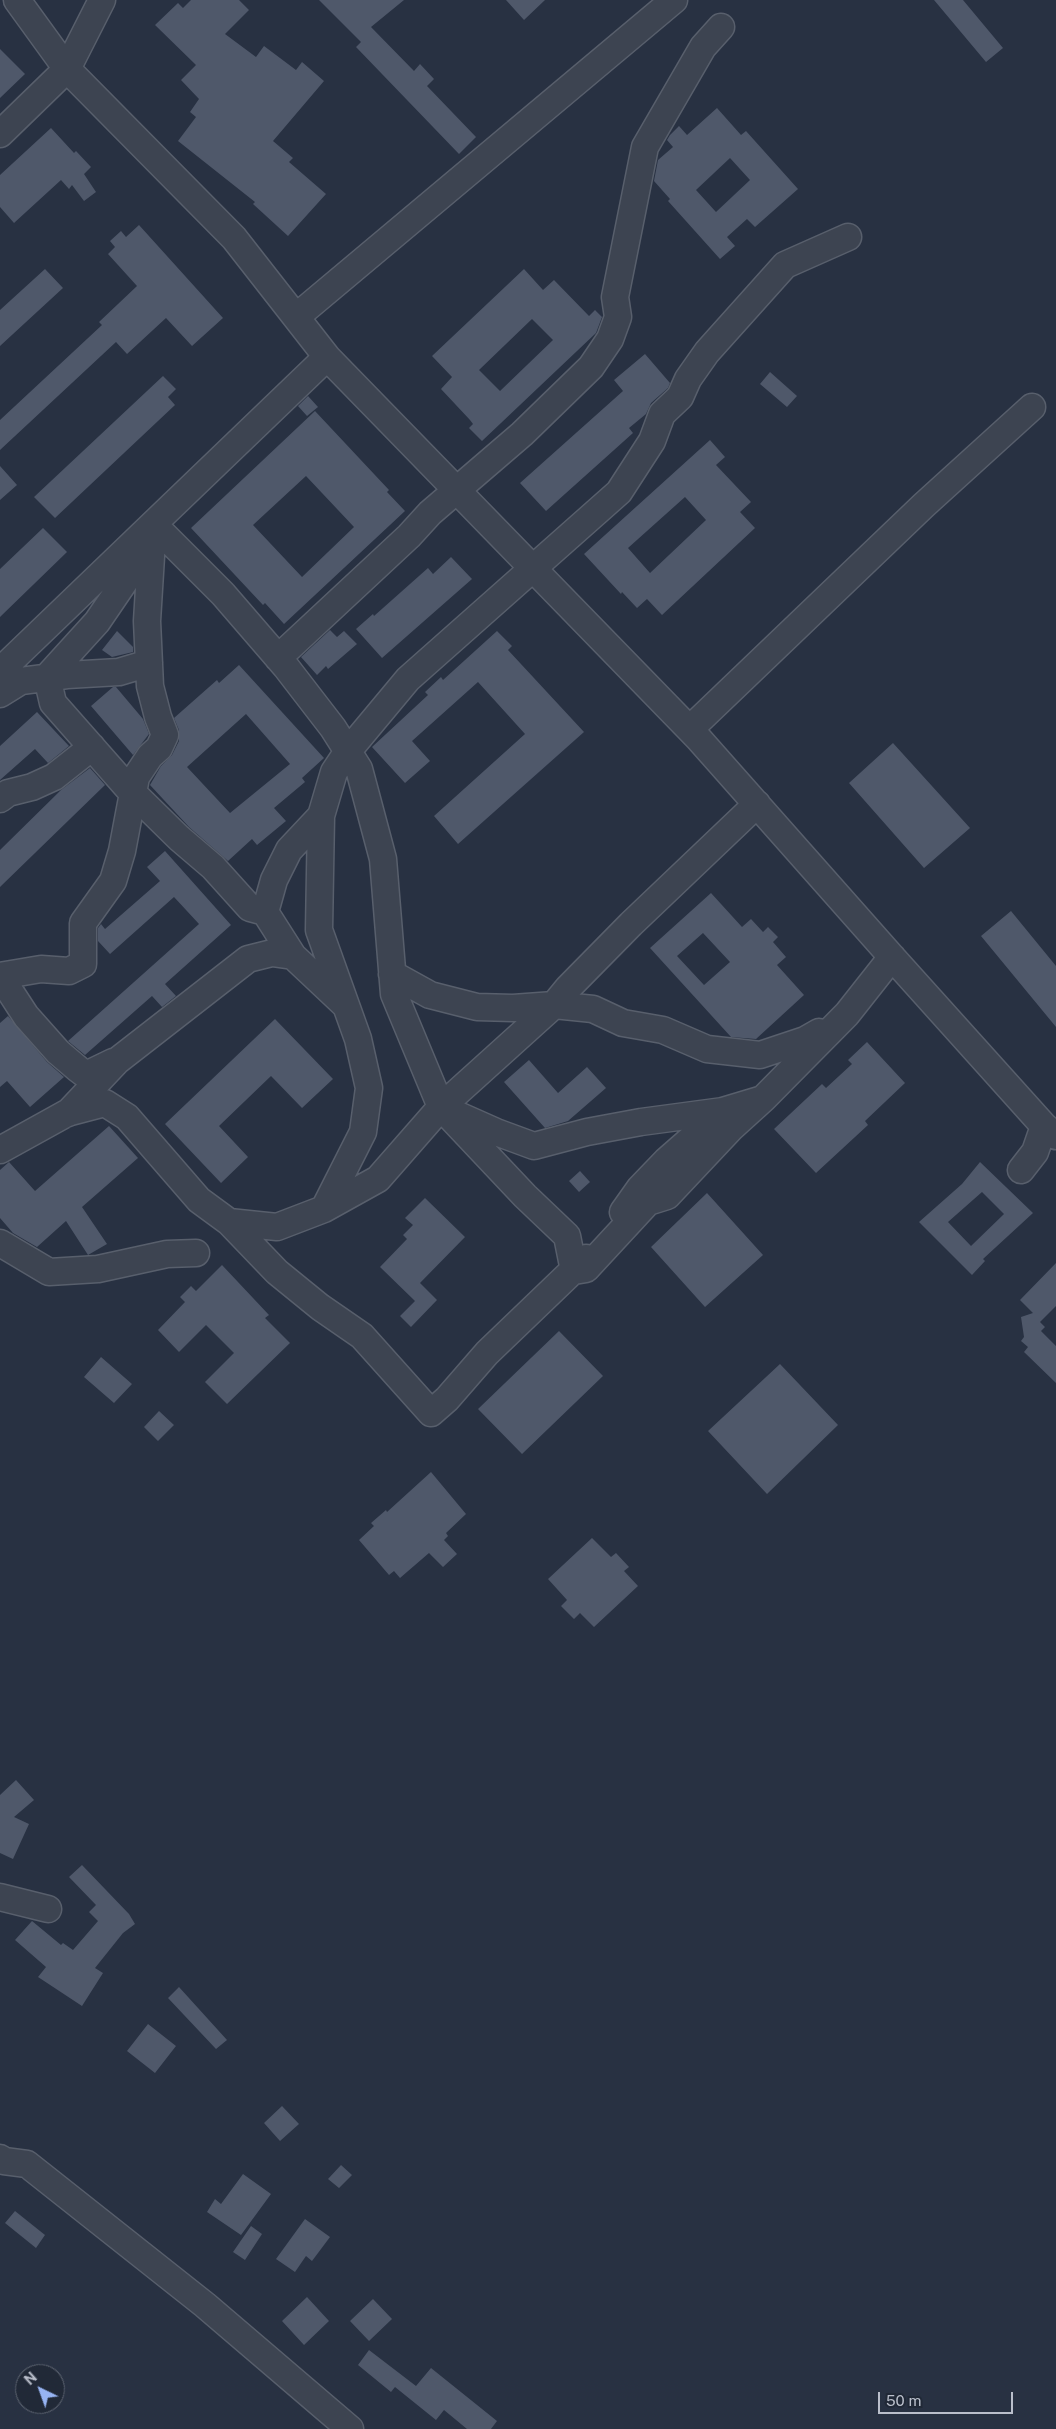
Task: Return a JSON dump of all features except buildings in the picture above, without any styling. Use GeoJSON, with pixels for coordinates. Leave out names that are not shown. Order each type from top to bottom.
{"type":"FeatureCollection","features":[{"type":"Feature","properties":{"kind":"street"},"geometry":{"type":"LineString","coordinates":[[17,0],[68,69],[234,238],[327,357],[690,729],[892,957],[1050,1131],[1021,1170]]}},
{"type":"Feature","properties":{"kind":"street"},"geometry":{"type":"LineString","coordinates":[[0,134],[68,69],[102,0]]}},
{"type":"Feature","properties":{"kind":"street"},"geometry":{"type":"LineString","coordinates":[[296,318],[674,0]]}},
{"type":"Feature","properties":{"kind":"street"},"geometry":{"type":"LineString","coordinates":[[278,658],[409,536],[430,513],[522,434],[591,367],[610,339],[618,317],[615,297],[645,147],[703,47],[721,28]]}},
{"type":"Feature","properties":{"kind":"street"},"geometry":{"type":"LineString","coordinates":[[324,1210],[362,1132],[369,1088],[358,1039],[319,930],[321,816],[334,772],[348,751],[408,679],[619,492],[652,441],[662,414],[680,397],[688,379],[707,352],[785,265],[848,237]]}},
{"type":"Feature","properties":{"kind":"street"},"geometry":{"type":"LineString","coordinates":[[0,671],[327,357]]}},
{"type":"Feature","properties":{"kind":"street"},"geometry":{"type":"LineString","coordinates":[[690,729],[924,505],[1032,406]]}},
{"type":"Feature","properties":{"kind":"street"},"geometry":{"type":"LineString","coordinates":[[153,524],[223,594],[278,658],[333,728],[359,769],[383,859],[394,994],[441,1107],[525,1196],[567,1236],[574,1271]]}},
{"type":"Feature","properties":{"kind":"street"},"geometry":{"type":"LineString","coordinates":[[153,524],[147,621],[150,686],[165,735],[159,748],[150,756],[136,777],[122,852],[112,881],[83,923],[83,964],[69,971],[41,969],[0,976],[26,1016],[58,1052],[86,1075],[116,1061],[248,959],[272,952],[294,956]]}},
{"type":"Feature","properties":{"kind":"street"},"geometry":{"type":"LineString","coordinates":[[47,677],[96,622],[140,559],[153,524]]}},
{"type":"Feature","properties":{"kind":"street"},"geometry":{"type":"LineString","coordinates":[[0,694],[22,681],[47,677],[119,672],[149,662]]}},
{"type":"Feature","properties":{"kind":"street"},"geometry":{"type":"LineString","coordinates":[[47,677],[54,703],[92,747],[179,838],[213,867],[250,908],[265,912],[294,956],[347,1007]]}},
{"type":"Feature","properties":{"kind":"street"},"geometry":{"type":"LineString","coordinates":[[0,798],[8,793],[32,787],[54,777],[92,747]]}},
{"type":"Feature","properties":{"kind":"street"},"geometry":{"type":"LineString","coordinates":[[230,1222],[277,1226],[324,1210],[378,1179],[441,1107],[554,1005],[568,988],[631,924],[757,804]]}},
{"type":"Feature","properties":{"kind":"street"},"geometry":{"type":"LineString","coordinates":[[265,912],[274,880],[288,850],[321,816]]}},
{"type":"Feature","properties":{"kind":"street"},"geometry":{"type":"LineString","coordinates":[[574,1271],[586,1269],[648,1202],[667,1196],[731,1128],[763,1099],[847,1014],[892,957]]}},
{"type":"Feature","properties":{"kind":"street"},"geometry":{"type":"LineString","coordinates":[[392,974],[430,995],[477,1006],[513,1008],[554,1005],[593,1009],[623,1022],[663,1030],[708,1049],[760,1055],[805,1040],[847,1014]]}},
{"type":"Feature","properties":{"kind":"street"},"geometry":{"type":"LineString","coordinates":[[67,1113],[116,1061]]}},
{"type":"Feature","properties":{"kind":"street"},"geometry":{"type":"LineString","coordinates":[[441,1107],[496,1132],[534,1146],[623,1125],[683,1115],[723,1111],[763,1099]]}},
{"type":"Feature","properties":{"kind":"street"},"geometry":{"type":"LineString","coordinates":[[0,1150],[67,1113],[105,1103],[127,1117],[198,1200],[230,1222],[277,1272],[320,1307],[362,1336],[431,1413],[448,1399],[488,1353],[574,1271],[603,1239],[653,1174],[723,1111]]}},
{"type":"Feature","properties":{"kind":"street"},"geometry":{"type":"LineString","coordinates":[[0,1243],[49,1272],[98,1269],[166,1254],[196,1252]]}},
{"type":"Feature","properties":{"kind":"street"},"geometry":{"type":"LineString","coordinates":[[0,1897],[48,1909]]}},
{"type":"Feature","properties":{"kind":"street"},"geometry":{"type":"LineString","coordinates":[[0,2158],[4,2162],[27,2164],[205,2305],[350,2429]]}}]}
